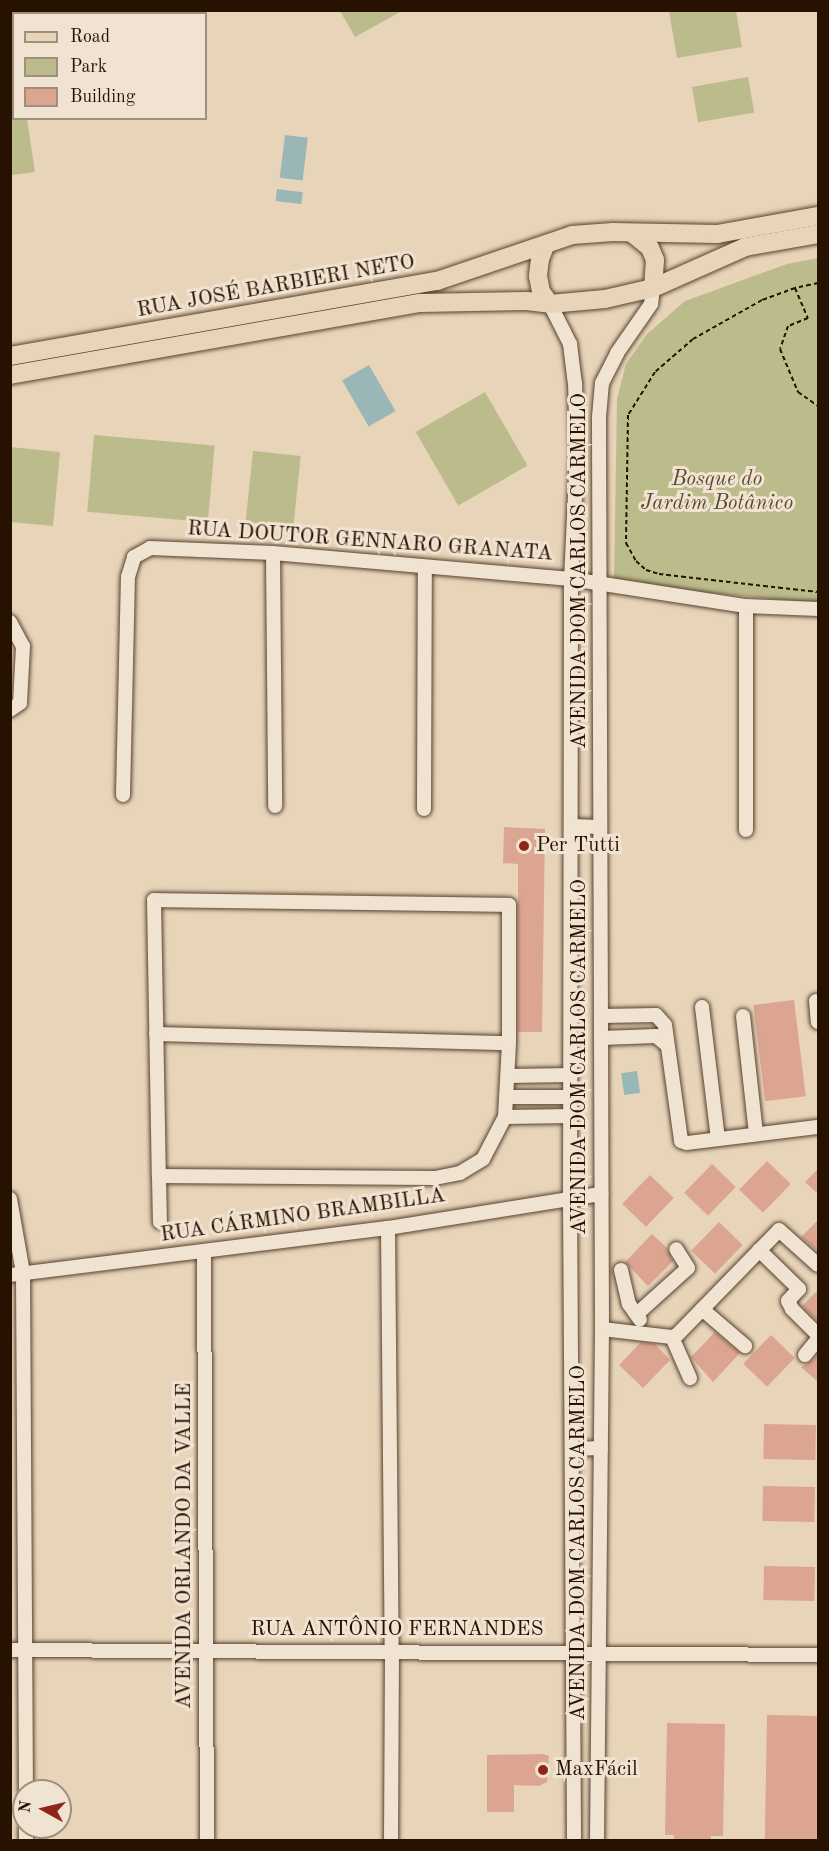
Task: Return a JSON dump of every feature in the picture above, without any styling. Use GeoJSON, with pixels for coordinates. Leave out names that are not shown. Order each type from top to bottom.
{"type":"FeatureCollection","features":[{"type":"Feature","properties":{"kind":"main road"},"geometry":{"type":"LineString","coordinates":[[633,234],[717,234],[819,216]]}},
{"type":"Feature","properties":{"kind":"main road","name":"RUA JOSÉ BARBIERI NETO"},"geometry":{"type":"LineString","coordinates":[[10,356],[437,281],[572,235],[592,232],[633,234]]}},
{"type":"Feature","properties":{"kind":"main road"},"geometry":{"type":"LineString","coordinates":[[633,234],[650,248],[655,260],[653,288],[745,247],[819,234]]}},
{"type":"Feature","properties":{"kind":"main road"},"geometry":{"type":"LineString","coordinates":[[545,246],[540,259],[538,276],[541,292],[550,304]]}},
{"type":"Feature","properties":{"kind":"main road","name":"RUA JOSÉ BARBIERI NETO"},"geometry":{"type":"LineString","coordinates":[[10,375],[420,303],[503,301],[550,304],[606,299],[653,288]]}},
{"type":"Feature","properties":{"kind":"street","name":"AVENIDA DOM CARLOS CARMELO"},"geometry":{"type":"LineString","coordinates":[[597,1840],[601,1653],[602,1329],[599,428],[602,383],[617,352],[651,304],[653,288]]}},
{"type":"Feature","properties":{"kind":"street","name":"AVENIDA DOM CARLOS CARMELO"},"geometry":{"type":"LineString","coordinates":[[550,304],[570,344],[575,382],[577,453],[571,579],[570,1197],[573,1840]]}},
{"type":"Feature","properties":{"kind":"street","name":"RUA DOUTOR GENNARO GRANATA"},"geometry":{"type":"LineString","coordinates":[[123,795],[128,577],[134,557],[150,548],[273,553],[571,579],[746,606],[819,609]]}},
{"type":"Feature","properties":{"kind":"street"},"geometry":{"type":"LineString","coordinates":[[273,553],[275,806]]}},
{"type":"Feature","properties":{"kind":"street"},"geometry":{"type":"LineString","coordinates":[[424,808],[425,567]]}},
{"type":"Feature","properties":{"kind":"street"},"geometry":{"type":"LineString","coordinates":[[746,606],[747,830]]}},
{"type":"Feature","properties":{"kind":"street"},"geometry":{"type":"LineString","coordinates":[[10,622],[23,646],[23,655],[20,703],[10,710]]}},
{"type":"Feature","properties":{"kind":"street"},"geometry":{"type":"LineString","coordinates":[[571,826],[600,826]]}},
{"type":"Feature","properties":{"kind":"street"},"geometry":{"type":"LineString","coordinates":[[159,1176],[435,1178],[460,1173],[483,1159],[505,1118],[509,1043],[509,905],[154,900],[156,1034],[159,1176],[160,1222]]}},
{"type":"Feature","properties":{"kind":"street"},"geometry":{"type":"LineString","coordinates":[[816,1001],[819,1022]]}},
{"type":"Feature","properties":{"kind":"street"},"geometry":{"type":"LineString","coordinates":[[702,1007],[718,1139]]}},
{"type":"Feature","properties":{"kind":"street"},"geometry":{"type":"LineString","coordinates":[[601,1016],[659,1016],[665,1025],[681,1141],[687,1143],[819,1127]]}},
{"type":"Feature","properties":{"kind":"street"},"geometry":{"type":"LineString","coordinates":[[743,1016],[756,1134]]}},
{"type":"Feature","properties":{"kind":"street"},"geometry":{"type":"LineString","coordinates":[[156,1034],[509,1043]]}},
{"type":"Feature","properties":{"kind":"street"},"geometry":{"type":"LineString","coordinates":[[601,1038],[656,1036],[667,1044]]}},
{"type":"Feature","properties":{"kind":"street"},"geometry":{"type":"LineString","coordinates":[[508,1076],[571,1075]]}},
{"type":"Feature","properties":{"kind":"street"},"geometry":{"type":"LineString","coordinates":[[507,1096],[571,1097]]}},
{"type":"Feature","properties":{"kind":"street"},"geometry":{"type":"LineString","coordinates":[[505,1118],[571,1116]]}},
{"type":"Feature","properties":{"kind":"street","name":"RUA CÁRMINO BRAMBILLA"},"geometry":{"type":"LineString","coordinates":[[17,1274],[388,1228],[570,1197],[601,1194]]}},
{"type":"Feature","properties":{"kind":"street"},"geometry":{"type":"LineString","coordinates":[[10,1199],[17,1274],[27,1650],[26,1779]]}},
{"type":"Feature","properties":{"kind":"street"},"geometry":{"type":"LineString","coordinates":[[388,1228],[392,1652],[391,1840]]}},
{"type":"Feature","properties":{"kind":"street"},"geometry":{"type":"LineString","coordinates":[[602,1329],[672,1337],[702,1310],[779,1230],[819,1265]]}},
{"type":"Feature","properties":{"kind":"street"},"geometry":{"type":"LineString","coordinates":[[638,1314],[688,1268],[676,1249]]}},
{"type":"Feature","properties":{"kind":"street"},"geometry":{"type":"LineString","coordinates":[[759,1250],[799,1288],[788,1301],[792,1309],[819,1337],[805,1355]]}},
{"type":"Feature","properties":{"kind":"street","name":"AVENIDA ORLANDO DA VALLE"},"geometry":{"type":"LineString","coordinates":[[204,1251],[207,1840]]}},
{"type":"Feature","properties":{"kind":"street"},"geometry":{"type":"LineString","coordinates":[[621,1270],[629,1304],[638,1314],[644,1334]]}},
{"type":"Feature","properties":{"kind":"street"},"geometry":{"type":"LineString","coordinates":[[702,1310],[745,1346]]}},
{"type":"Feature","properties":{"kind":"street"},"geometry":{"type":"LineString","coordinates":[[672,1337],[690,1378]]}},
{"type":"Feature","properties":{"kind":"street"},"geometry":{"type":"LineString","coordinates":[[572,1449],[601,1448]]}},
{"type":"Feature","properties":{"kind":"street","name":"RUA ANTÔNIO FERNANDES"},"geometry":{"type":"LineString","coordinates":[[10,1650],[819,1655]]}},
{"type":"Feature","properties":{"kind":"path"},"geometry":{"type":"LineString","coordinates":[[819,283],[795,288],[762,300],[693,339],[672,354],[639,392],[628,415],[626,543],[636,561],[646,570],[659,574],[819,592]]}},
{"type":"Feature","properties":{"kind":"path"},"geometry":{"type":"LineString","coordinates":[[795,288],[808,318],[788,326],[780,350],[798,392],[819,406]]}},
{"type":"Feature","properties":{"kind":"green space"},"geometry":{"type":"Polygon","coordinates":[[[340,11],[402,11],[355,37],[340,11]]]}},
{"type":"Feature","properties":{"kind":"green space"},"geometry":{"type":"Polygon","coordinates":[[[669,11],[736,11],[742,47],[677,58],[669,11]]]}},
{"type":"Feature","properties":{"kind":"green space"},"geometry":{"type":"Polygon","coordinates":[[[12,48],[12,120],[27,120],[35,172],[11,175],[10,49],[12,48]]]}},
{"type":"Feature","properties":{"kind":"green space"},"geometry":{"type":"Polygon","coordinates":[[[748,77],[754,112],[698,122],[692,87],[748,77]]]}},
{"type":"Feature","properties":{"kind":"green space","name":"Bosque do Jardim Botânico"},"geometry":{"type":"Polygon","coordinates":[[[818,258],[818,603],[614,584],[617,399],[626,364],[647,334],[685,301],[787,264],[818,258]]]}},
{"type":"Feature","properties":{"kind":"green space"},"geometry":{"type":"Polygon","coordinates":[[[485,392],[528,466],[458,506],[416,432],[485,392]]]}},
{"type":"Feature","properties":{"kind":"green space"},"geometry":{"type":"Polygon","coordinates":[[[94,435],[215,446],[208,522],[87,512],[94,435]]]}},
{"type":"Feature","properties":{"kind":"green space"},"geometry":{"type":"Polygon","coordinates":[[[10,447],[60,452],[53,526],[11,522],[10,447]]]}},
{"type":"Feature","properties":{"kind":"green space"},"geometry":{"type":"Polygon","coordinates":[[[253,451],[301,456],[293,527],[246,522],[253,451]]]}},
{"type":"Feature","properties":{"kind":"water"},"geometry":{"type":"Polygon","coordinates":[[[285,135],[308,138],[303,180],[280,178],[285,135]]]}},
{"type":"Feature","properties":{"kind":"water"},"geometry":{"type":"Polygon","coordinates":[[[277,189],[303,192],[301,204],[276,201],[277,189]]]}},
{"type":"Feature","properties":{"kind":"water"},"geometry":{"type":"Polygon","coordinates":[[[369,365],[396,411],[369,426],[342,380],[369,365]]]}},
{"type":"Feature","properties":{"kind":"water"},"geometry":{"type":"Polygon","coordinates":[[[637,1071],[640,1093],[624,1095],[621,1073],[637,1071]]]}},
{"type":"Feature","properties":{"kind":"building"},"geometry":{"type":"Polygon","coordinates":[[[504,827],[545,829],[542,1032],[518,1032],[518,864],[503,863],[504,827]]]}},
{"type":"Feature","properties":{"kind":"building"},"geometry":{"type":"Polygon","coordinates":[[[794,1000],[806,1096],[765,1101],[753,1005],[794,1000]]]}},
{"type":"Feature","properties":{"kind":"building"},"geometry":{"type":"Polygon","coordinates":[[[767,1161],[791,1184],[763,1213],[739,1190],[767,1161]]]}},
{"type":"Feature","properties":{"kind":"building"},"geometry":{"type":"Polygon","coordinates":[[[712,1164],[736,1187],[708,1216],[684,1193],[712,1164]]]}},
{"type":"Feature","properties":{"kind":"building"},"geometry":{"type":"Polygon","coordinates":[[[819,1168],[819,1195],[805,1182],[819,1168]]]}},
{"type":"Feature","properties":{"kind":"building"},"geometry":{"type":"Polygon","coordinates":[[[650,1175],[674,1198],[646,1227],[622,1204],[650,1175]]]}},
{"type":"Feature","properties":{"kind":"building"},"geometry":{"type":"Polygon","coordinates":[[[819,1219],[819,1253],[801,1237],[819,1219]]]}},
{"type":"Feature","properties":{"kind":"building"},"geometry":{"type":"Polygon","coordinates":[[[719,1222],[743,1245],[715,1274],[691,1251],[719,1222]]]}},
{"type":"Feature","properties":{"kind":"building"},"geometry":{"type":"Polygon","coordinates":[[[652,1234],[667,1248],[673,1261],[648,1286],[625,1262],[652,1234]]]}},
{"type":"Feature","properties":{"kind":"building"},"geometry":{"type":"Polygon","coordinates":[[[819,1289],[819,1323],[802,1306],[819,1289]]]}},
{"type":"Feature","properties":{"kind":"building"},"geometry":{"type":"Polygon","coordinates":[[[715,1332],[740,1353],[713,1382],[691,1357],[715,1332]]]}},
{"type":"Feature","properties":{"kind":"building"},"geometry":{"type":"Polygon","coordinates":[[[771,1335],[795,1358],[767,1387],[743,1364],[771,1335]]]}},
{"type":"Feature","properties":{"kind":"building"},"geometry":{"type":"Polygon","coordinates":[[[641,1342],[655,1344],[670,1360],[643,1388],[619,1365],[641,1342]]]}},
{"type":"Feature","properties":{"kind":"building"},"geometry":{"type":"Polygon","coordinates":[[[819,1353],[819,1383],[801,1367],[812,1361],[819,1353]]]}},
{"type":"Feature","properties":{"kind":"building"},"geometry":{"type":"Polygon","coordinates":[[[764,1424],[816,1425],[815,1460],[763,1459],[764,1424]]]}},
{"type":"Feature","properties":{"kind":"building"},"geometry":{"type":"Polygon","coordinates":[[[763,1486],[815,1487],[814,1522],[762,1521],[763,1486]]]}},
{"type":"Feature","properties":{"kind":"building"},"geometry":{"type":"Polygon","coordinates":[[[764,1566],[815,1567],[814,1601],[763,1600],[764,1566]]]}},
{"type":"Feature","properties":{"kind":"building"},"geometry":{"type":"Polygon","coordinates":[[[767,1715],[818,1716],[817,1840],[765,1840],[767,1715]]]}},
{"type":"Feature","properties":{"kind":"building"},"geometry":{"type":"Polygon","coordinates":[[[667,1723],[725,1724],[723,1836],[711,1836],[711,1840],[674,1840],[674,1835],[665,1835],[667,1723]]]}},
{"type":"Feature","properties":{"kind":"building"},"geometry":{"type":"Polygon","coordinates":[[[543,1754],[549,1756],[547,1782],[539,1786],[514,1785],[514,1812],[487,1812],[487,1755],[543,1754]]]}},
{"type":"Feature","properties":{"kind":"place","name":"Per Tutti"},"geometry":{"type":"Point","coordinates":[524,846]}},
{"type":"Feature","properties":{"kind":"place","name":"MaxFácil"},"geometry":{"type":"Point","coordinates":[543,1770]}}]}
